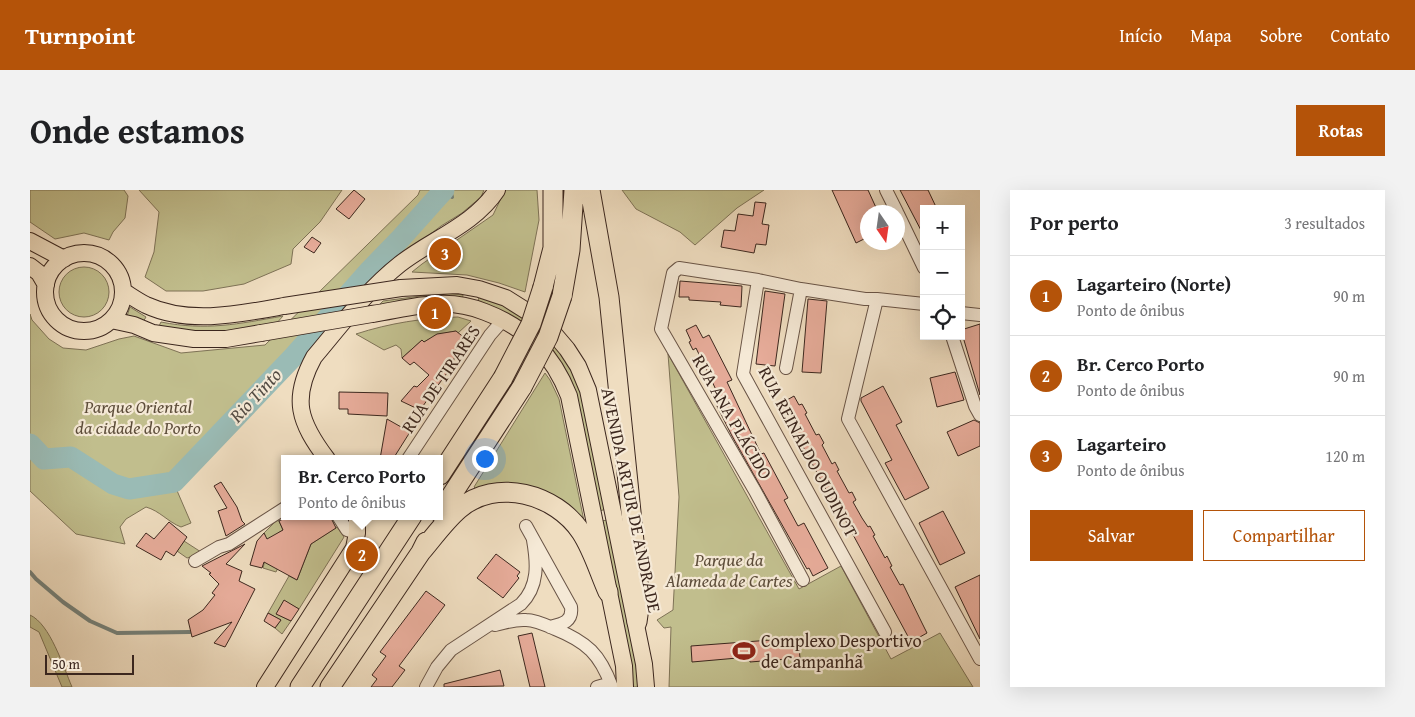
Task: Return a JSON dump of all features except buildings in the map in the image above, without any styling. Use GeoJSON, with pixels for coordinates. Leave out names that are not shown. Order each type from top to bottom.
{"type":"FeatureCollection","features":[{"type":"Feature","properties":{"kind":"highway"},"geometry":{"type":"LineString","coordinates":[[443,470],[503,378],[531,324],[543,287],[552,248],[553,190]]}},
{"type":"Feature","properties":{"kind":"highway"},"geometry":{"type":"LineString","coordinates":[[443,509],[522,387],[548,337],[562,296],[570,250],[574,190]]}},
{"type":"Feature","properties":{"kind":"highway"},"geometry":{"type":"LineString","coordinates":[[590,190],[609,297],[640,600],[637,622]]}},
{"type":"Feature","properties":{"kind":"highway"},"geometry":{"type":"LineString","coordinates":[[330,687],[421,552],[459,509],[479,498],[511,492],[526,494],[557,508],[580,531],[589,546],[596,567],[608,592]]}},
{"type":"Feature","properties":{"kind":"highway"},"geometry":{"type":"LineString","coordinates":[[300,687],[409,520]]}},
{"type":"Feature","properties":{"kind":"highway"},"geometry":{"type":"LineString","coordinates":[[421,552],[437,520]]}},
{"type":"Feature","properties":{"kind":"main road"},"geometry":{"type":"LineString","coordinates":[[324,455],[305,427],[300,406],[302,384],[306,370],[314,357],[354,309],[385,277],[410,256],[472,218],[492,198],[497,190]]}},
{"type":"Feature","properties":{"kind":"main road"},"geometry":{"type":"LineString","coordinates":[[30,240],[64,259]]}},
{"type":"Feature","properties":{"kind":"main road"},"geometry":{"type":"LineString","coordinates":[[86,253],[108,261],[116,270],[121,280],[122,302],[110,320],[100,327],[89,330],[76,330],[65,326],[49,308],[45,297],[49,274],[64,259],[75,254],[86,253]]}},
{"type":"Feature","properties":{"kind":"main road"},"geometry":{"type":"LineString","coordinates":[[30,266],[39,273],[46,285]]}},
{"type":"Feature","properties":{"kind":"main road","name":"AVENIDA ARTUR DE ANDRADE"},"geometry":{"type":"LineString","coordinates":[[123,291],[146,305],[160,310],[196,316],[224,316],[401,288],[457,285],[479,289],[506,298],[544,322],[567,349],[578,366],[588,390],[637,622],[646,687]]}},
{"type":"Feature","properties":{"kind":"main road"},"geometry":{"type":"LineString","coordinates":[[110,320],[134,325],[153,333],[194,340],[226,339],[436,304],[451,304],[479,310],[504,319],[531,338],[551,361],[562,378],[569,396],[624,666],[625,687]]}},
{"type":"Feature","properties":{"kind":"main road"},"geometry":{"type":"LineString","coordinates":[[265,687],[354,548],[357,520]]}},
{"type":"Feature","properties":{"kind":"street"},"geometry":{"type":"LineString","coordinates":[[886,190],[893,205]]}},
{"type":"Feature","properties":{"kind":"street"},"geometry":{"type":"LineString","coordinates":[[905,229],[920,260]]}},
{"type":"Feature","properties":{"kind":"street","name":"RUA ANA PLÁCIDO"},"geometry":{"type":"LineString","coordinates":[[758,280],[679,268],[673,273],[661,329],[750,482],[802,580]]}},
{"type":"Feature","properties":{"kind":"street"},"geometry":{"type":"LineString","coordinates":[[758,280],[865,299],[876,298],[920,304]]}},
{"type":"Feature","properties":{"kind":"street","name":"RUA REINALDO OUDINOT"},"geometry":{"type":"LineString","coordinates":[[758,280],[743,374],[885,632]]}},
{"type":"Feature","properties":{"kind":"street"},"geometry":{"type":"LineString","coordinates":[[786,368],[801,289]]}},
{"type":"Feature","properties":{"kind":"street"},"geometry":{"type":"LineString","coordinates":[[876,298],[848,419],[980,659]]}},
{"type":"Feature","properties":{"kind":"street"},"geometry":{"type":"LineString","coordinates":[[965,313],[980,315]]}},
{"type":"Feature","properties":{"kind":"street","name":"RUA DE TIRARES"},"geometry":{"type":"LineString","coordinates":[[411,455],[493,330],[504,319]]}},
{"type":"Feature","properties":{"kind":"street"},"geometry":{"type":"LineString","coordinates":[[953,340],[975,406],[980,415]]}},
{"type":"Feature","properties":{"kind":"street"},"geometry":{"type":"LineString","coordinates":[[195,561],[229,544],[253,525],[281,510]]}},
{"type":"Feature","properties":{"kind":"street"},"geometry":{"type":"LineString","coordinates":[[341,520],[347,530],[357,533]]}},
{"type":"Feature","properties":{"kind":"street"},"geometry":{"type":"LineString","coordinates":[[526,526],[571,607],[569,619],[561,624],[550,626]]}},
{"type":"Feature","properties":{"kind":"street"},"geometry":{"type":"LineString","coordinates":[[426,687],[437,666],[451,650],[521,604],[528,597],[535,578],[533,540]]}},
{"type":"Feature","properties":{"kind":"street"},"geometry":{"type":"LineString","coordinates":[[484,628],[524,620],[550,626],[581,641],[594,653],[605,667],[612,687]]}},
{"type":"Feature","properties":{"kind":"street"},"geometry":{"type":"LineString","coordinates":[[597,687],[604,685],[612,687]]}},
{"type":"Feature","properties":{"kind":"green space"},"geometry":{"type":"Polygon","coordinates":[[[30,190],[124,190],[128,196],[125,218],[109,240],[84,233],[55,239],[30,222],[30,190]]]}},
{"type":"Feature","properties":{"kind":"green space"},"geometry":{"type":"Polygon","coordinates":[[[139,190],[342,190],[320,222],[293,249],[291,264],[244,284],[203,291],[166,291],[145,277],[154,252],[159,212],[139,190]]]}},
{"type":"Feature","properties":{"kind":"green space","name":"Parque Oriental da cidade do Porto"},"geometry":{"type":"Polygon","coordinates":[[[420,190],[484,190],[481,197],[462,213],[411,249],[304,349],[175,486],[191,523],[181,527],[146,507],[126,519],[120,527],[125,544],[76,534],[30,491],[30,314],[32,320],[49,339],[63,348],[86,350],[134,336],[181,353],[265,345],[418,195],[420,190]]]}},
{"type":"Feature","properties":{"kind":"green space"},"geometry":{"type":"Polygon","coordinates":[[[505,190],[537,190],[539,220],[525,292],[467,275],[412,272],[493,215],[505,190]]]}},
{"type":"Feature","properties":{"kind":"green space"},"geometry":{"type":"Polygon","coordinates":[[[622,190],[764,190],[737,208],[695,245],[680,232],[636,209],[622,190]]]}},
{"type":"Feature","properties":{"kind":"green space"},"geometry":{"type":"Polygon","coordinates":[[[79,267],[89,267],[102,274],[109,287],[109,297],[102,310],[89,317],[79,317],[70,313],[63,306],[59,297],[59,287],[63,278],[70,271],[79,267]]]}},
{"type":"Feature","properties":{"kind":"green space"},"geometry":{"type":"Polygon","coordinates":[[[443,293],[463,295],[462,302],[374,310],[383,301],[443,293]]]}},
{"type":"Feature","properties":{"kind":"green space"},"geometry":{"type":"Polygon","coordinates":[[[479,297],[505,306],[531,323],[552,342],[568,364],[580,389],[607,509],[599,511],[562,368],[477,305],[479,297]]]}},
{"type":"Feature","properties":{"kind":"green space"},"geometry":{"type":"Polygon","coordinates":[[[130,307],[146,317],[143,322],[126,319],[130,307]]]}},
{"type":"Feature","properties":{"kind":"green space"},"geometry":{"type":"Polygon","coordinates":[[[283,316],[275,325],[219,334],[158,328],[161,322],[177,325],[208,326],[236,324],[283,316]]]}},
{"type":"Feature","properties":{"kind":"green space"},"geometry":{"type":"Polygon","coordinates":[[[458,317],[471,321],[458,333],[456,331],[439,335],[424,342],[422,340],[402,358],[401,349],[396,345],[384,350],[356,334],[407,322],[458,317]]]}},
{"type":"Feature","properties":{"kind":"green space","name":"Parque da Alameda de Cartes"},"geometry":{"type":"Polygon","coordinates":[[[668,354],[799,589],[841,566],[891,659],[940,633],[973,687],[669,687],[671,627],[664,628],[657,620],[673,610],[679,497],[668,354]]]}},
{"type":"Feature","properties":{"kind":"green space"},"geometry":{"type":"Polygon","coordinates":[[[545,373],[559,399],[584,521],[559,501],[535,488],[510,484],[494,485],[477,490],[474,487],[545,373]]]}},
{"type":"Feature","properties":{"kind":"green space"},"geometry":{"type":"Polygon","coordinates":[[[278,519],[283,530],[278,533],[286,550],[276,572],[263,568],[269,545],[264,533],[278,519]]]}},
{"type":"Feature","properties":{"kind":"green space"},"geometry":{"type":"Polygon","coordinates":[[[608,520],[632,630],[639,687],[633,687],[601,521],[608,520]]]}},
{"type":"Feature","properties":{"kind":"green space"},"geometry":{"type":"Polygon","coordinates":[[[337,527],[344,537],[299,609],[284,601],[277,614],[291,621],[282,634],[275,628],[281,620],[268,613],[289,576],[297,580],[311,544],[337,527]]]}},
{"type":"Feature","properties":{"kind":"green space"},"geometry":{"type":"Polygon","coordinates":[[[184,541],[201,552],[201,554],[187,558],[177,551],[184,541]]]}},
{"type":"Feature","properties":{"kind":"green space"},"geometry":{"type":"Polygon","coordinates":[[[30,615],[44,627],[50,636],[72,687],[62,687],[39,632],[30,627],[30,615]]]}},
{"type":"Feature","properties":{"kind":"waterway","name":"Rio Tinto"},"geometry":{"type":"LineString","coordinates":[[30,444],[44,459],[71,457],[113,484],[129,489],[174,482],[294,356],[444,190]]}},
{"type":"Feature","properties":{"kind":"waterway"},"geometry":{"type":"LineString","coordinates":[[450,190],[452,197]]}},
{"type":"Feature","properties":{"kind":"waterway"},"geometry":{"type":"LineString","coordinates":[[30,572],[63,602],[90,621],[117,633],[190,632]]}},
{"type":"Feature","properties":{"kind":"place","name":"Lagarteiro"},"geometry":{"type":"Point","coordinates":[445,254]}},
{"type":"Feature","properties":{"kind":"place","name":"Lagarteiro (Norte)"},"geometry":{"type":"Point","coordinates":[435,313]}},
{"type":"Feature","properties":{"kind":"place","name":"Br. Cerco Porto"},"geometry":{"type":"Point","coordinates":[362,555]}},
{"type":"Feature","properties":{"kind":"place","name":"Complexo Desportivo de Campanhã"},"geometry":{"type":"Point","coordinates":[744,651]}}]}
